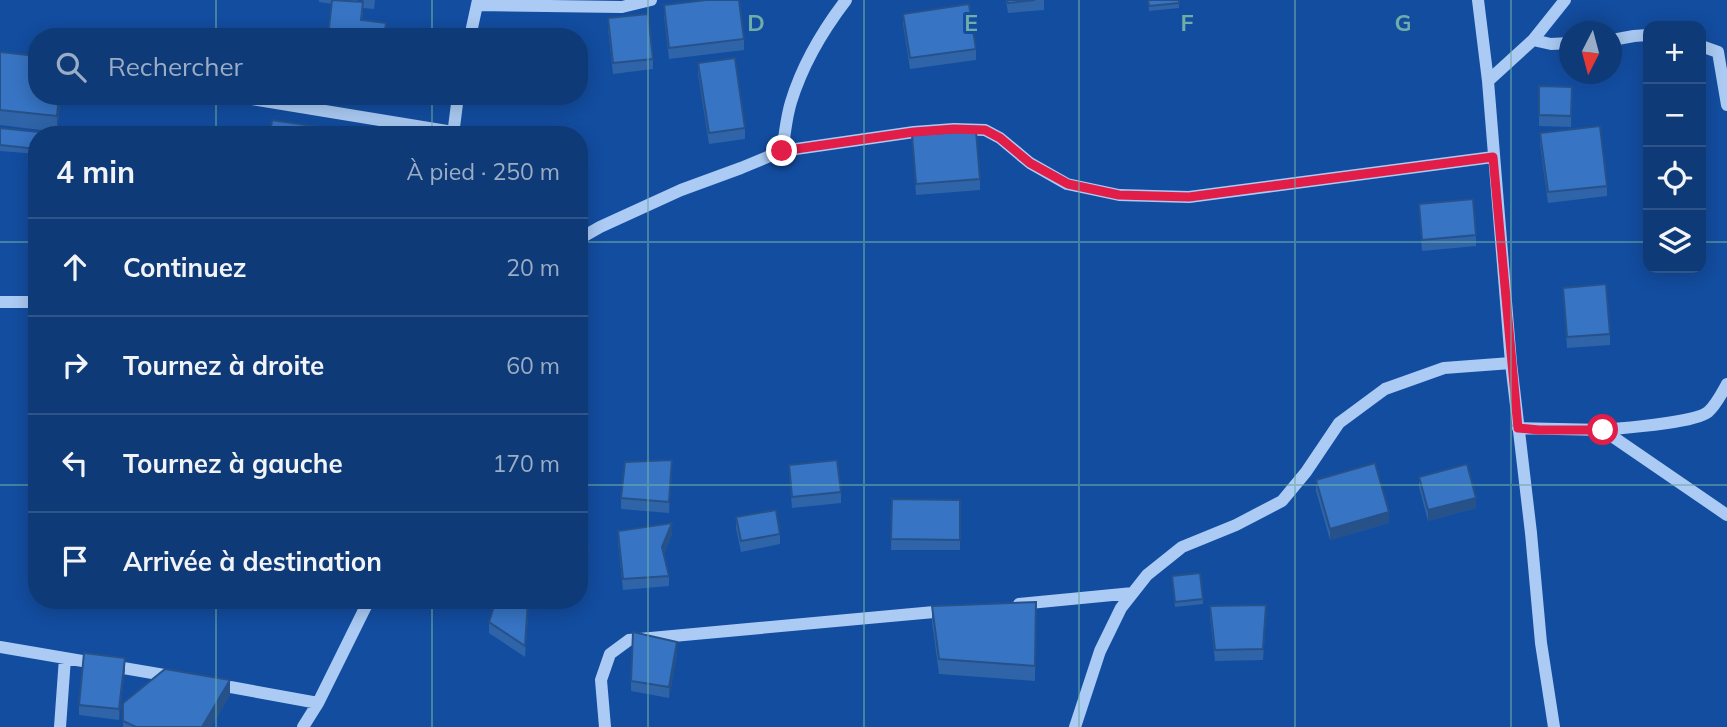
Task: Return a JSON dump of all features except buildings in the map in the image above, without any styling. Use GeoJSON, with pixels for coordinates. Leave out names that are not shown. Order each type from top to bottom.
{"type":"FeatureCollection","features":[{"type":"Feature","properties":{"kind":"street"},"geometry":{"type":"LineString","coordinates":[[472,28],[477,3],[622,7],[651,0]]}},
{"type":"Feature","properties":{"kind":"street"},"geometry":{"type":"LineString","coordinates":[[782,151],[790,103],[827,24],[846,0]]}},
{"type":"Feature","properties":{"kind":"street"},"geometry":{"type":"LineString","coordinates":[[1478,0],[1488,81],[1511,363],[1541,643],[1554,727]]}},
{"type":"Feature","properties":{"kind":"street"},"geometry":{"type":"LineString","coordinates":[[1488,81],[1533,40],[1565,0]]}},
{"type":"Feature","properties":{"kind":"street"},"geometry":{"type":"LineString","coordinates":[[1622,38],[1643,36]]}},
{"type":"Feature","properties":{"kind":"street"},"geometry":{"type":"LineString","coordinates":[[1533,40],[1559,44]]}},
{"type":"Feature","properties":{"kind":"street"},"geometry":{"type":"LineString","coordinates":[[1722,52],[1727,105]]}},
{"type":"Feature","properties":{"kind":"street"},"geometry":{"type":"LineString","coordinates":[[287,105],[411,126]]}},
{"type":"Feature","properties":{"kind":"street"},"geometry":{"type":"LineString","coordinates":[[454,126],[457,105]]}},
{"type":"Feature","properties":{"kind":"street"},"geometry":{"type":"LineString","coordinates":[[588,234],[681,190],[782,151],[914,132],[985,130],[1000,138],[1030,163],[1068,184],[1119,195],[1189,197],[1493,157]]}},
{"type":"Feature","properties":{"kind":"street"},"geometry":{"type":"LineString","coordinates":[[0,302],[28,302]]}},
{"type":"Feature","properties":{"kind":"street"},"geometry":{"type":"LineString","coordinates":[[1075,727],[1100,651],[1121,608],[1147,575],[1182,547],[1236,525],[1282,500],[1306,472],[1339,423],[1385,388],[1444,368],[1511,363]]}},
{"type":"Feature","properties":{"kind":"street"},"geometry":{"type":"LineString","coordinates":[[1518,428],[1603,430],[1699,417],[1709,411],[1727,384]]}},
{"type":"Feature","properties":{"kind":"street"},"geometry":{"type":"LineString","coordinates":[[1603,430],[1727,515]]}},
{"type":"Feature","properties":{"kind":"street"},"geometry":{"type":"LineString","coordinates":[[1010,605],[1133,593]]}},
{"type":"Feature","properties":{"kind":"street"},"geometry":{"type":"LineString","coordinates":[[303,727],[318,703],[365,609]]}},
{"type":"Feature","properties":{"kind":"street"},"geometry":{"type":"LineString","coordinates":[[605,727],[601,680],[610,654],[629,640],[956,610]]}},
{"type":"Feature","properties":{"kind":"street"},"geometry":{"type":"LineString","coordinates":[[0,647],[318,703]]}},
{"type":"Feature","properties":{"kind":"street"},"geometry":{"type":"LineString","coordinates":[[60,727],[65,658]]}},
{"type":"Feature","properties":{"kind":"route"},"geometry":{"type":"LineString","coordinates":[[782,151],[914,132],[985,130],[1000,138],[1030,163],[1068,184],[1119,195],[1189,197],[1493,157],[1518,428],[1603,430]]}}]}
